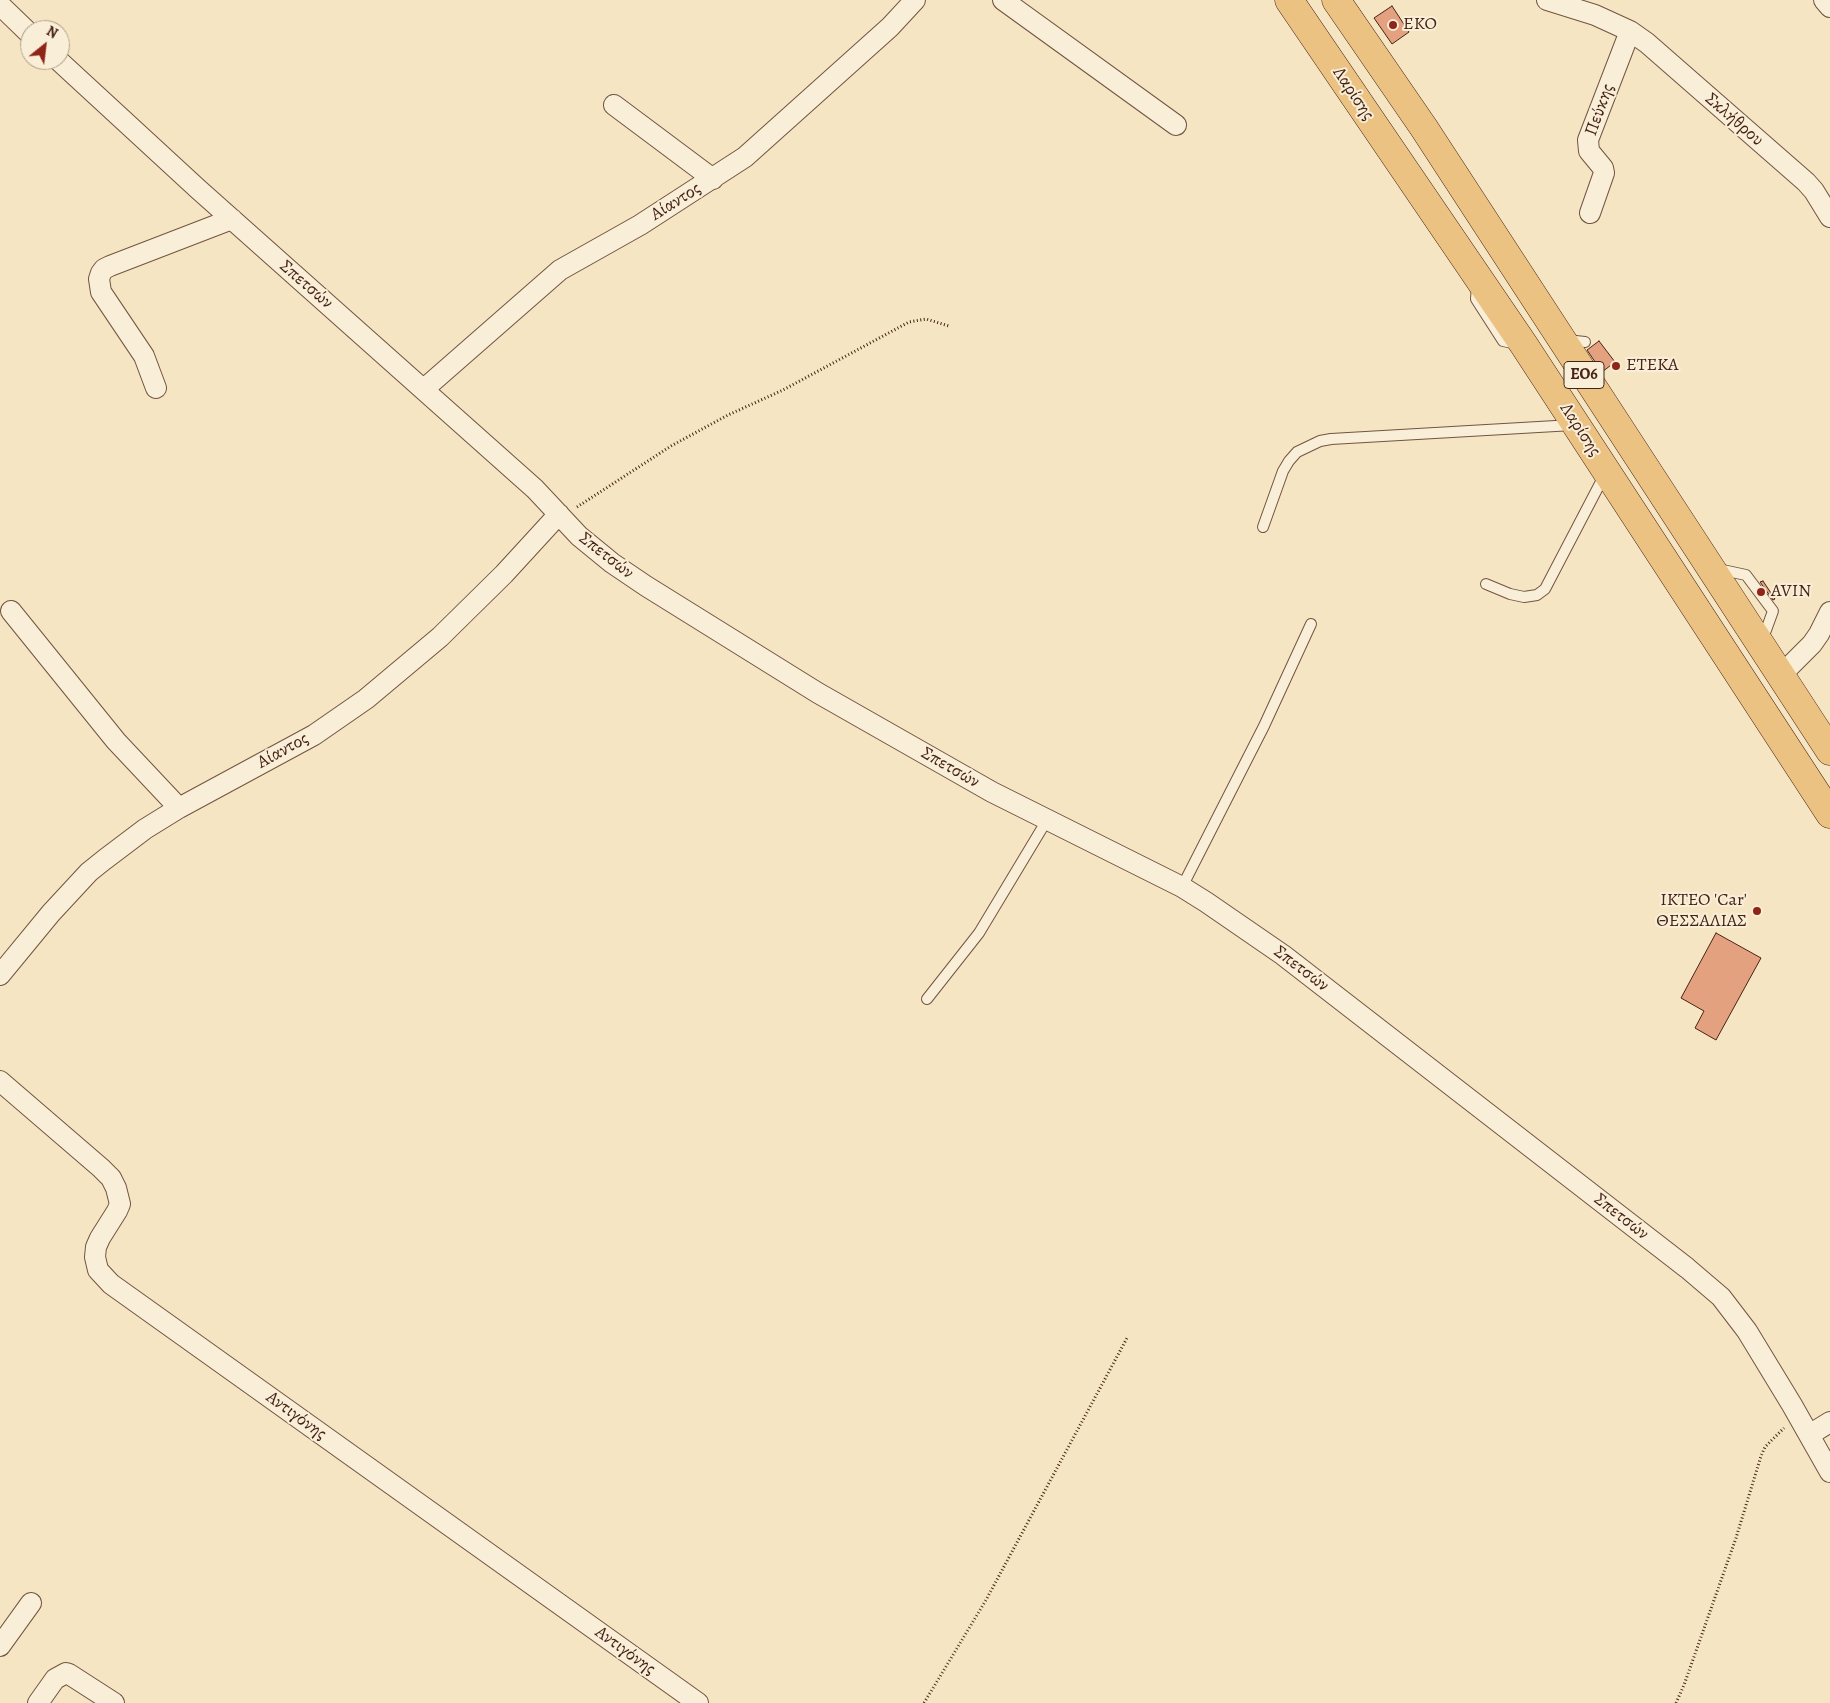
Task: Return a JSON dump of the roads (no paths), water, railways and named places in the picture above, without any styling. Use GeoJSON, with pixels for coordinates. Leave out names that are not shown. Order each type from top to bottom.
{"type":"FeatureCollection","features":[{"type":"Feature","properties":{"kind":"main road","name":"Λαρίσης"},"geometry":{"type":"LineString","coordinates":[[1289,0],[1524,345],[1830,814]]}},
{"type":"Feature","properties":{"kind":"main road","name":"Λαρίσης"},"geometry":{"type":"LineString","coordinates":[[1336,0],[1573,340],[1619,421],[1711,568],[1830,751]]}},
{"type":"Feature","properties":{"kind":"street","name":"Αίαντος"},"geometry":{"type":"LineString","coordinates":[[424,389],[560,270],[640,225],[745,157],[890,27],[915,0]]}},
{"type":"Feature","properties":{"kind":"street"},"geometry":{"type":"LineString","coordinates":[[1002,0],[1176,125]]}},
{"type":"Feature","properties":{"kind":"street","name":"Σκλήθρου"},"geometry":{"type":"LineString","coordinates":[[1548,0],[1595,15],[1630,31],[1648,43],[1711,100],[1789,166],[1814,190],[1830,217]]}},
{"type":"Feature","properties":{"kind":"street"},"geometry":{"type":"LineString","coordinates":[[1825,0],[1830,7]]}},
{"type":"Feature","properties":{"kind":"street"},"geometry":{"type":"LineString","coordinates":[[0,5],[20,24]]}},
{"type":"Feature","properties":{"kind":"street","name":"Πεύκης"},"geometry":{"type":"LineString","coordinates":[[1590,214],[1604,173],[1603,168],[1590,151],[1588,140],[1630,31]]}},
{"type":"Feature","properties":{"kind":"street","name":"Σπετσών"},"geometry":{"type":"LineString","coordinates":[[69,70],[232,219],[535,489],[594,549],[646,586],[818,692],[992,792],[1182,886],[1283,954],[1706,1282],[1747,1331],[1830,1472]]}},
{"type":"Feature","properties":{"kind":"street"},"geometry":{"type":"LineString","coordinates":[[614,105],[713,178]]}},
{"type":"Feature","properties":{"kind":"street"},"geometry":{"type":"LineString","coordinates":[[156,388],[144,356],[101,292],[99,279],[101,273],[110,266],[232,219]]}},
{"type":"Feature","properties":{"kind":"street","name":"Αίαντος"},"geometry":{"type":"LineString","coordinates":[[0,975],[89,872],[122,846],[179,808],[314,735],[366,699],[440,637],[560,516]]}},
{"type":"Feature","properties":{"kind":"street"},"geometry":{"type":"LineString","coordinates":[[11,611],[116,741],[179,808]]}},
{"type":"Feature","properties":{"kind":"street"},"geometry":{"type":"LineString","coordinates":[[1781,675],[1812,644],[1830,612]]}},
{"type":"Feature","properties":{"kind":"street","name":"Αντιγόνης"},"geometry":{"type":"LineString","coordinates":[[0,1081],[111,1178],[120,1204],[100,1238],[96,1247],[95,1257],[98,1270],[111,1284],[698,1703]]}},
{"type":"Feature","properties":{"kind":"street"},"geometry":{"type":"LineString","coordinates":[[1805,1427],[1830,1422]]}},
{"type":"Feature","properties":{"kind":"street"},"geometry":{"type":"LineString","coordinates":[[0,1646],[31,1602]]}},
{"type":"Feature","properties":{"kind":"street"},"geometry":{"type":"LineString","coordinates":[[38,1703],[55,1679],[66,1673],[114,1703]]}},
{"type":"Feature","properties":{"kind":"lane"},"geometry":{"type":"LineString","coordinates":[[1263,527],[1283,471],[1289,461],[1297,452],[1320,441],[1576,424]]}},
{"type":"Feature","properties":{"kind":"lane"},"geometry":{"type":"LineString","coordinates":[[1486,584],[1510,594],[1524,597],[1537,595],[1545,589],[1607,471]]}},
{"type":"Feature","properties":{"kind":"lane"},"geometry":{"type":"LineString","coordinates":[[1182,886],[1264,726],[1311,624]]}},
{"type":"Feature","properties":{"kind":"lane"},"geometry":{"type":"LineString","coordinates":[[927,1000],[979,932],[1047,820]]}},
{"type":"Feature","properties":{"kind":"place","name":"EKO"},"geometry":{"type":"Point","coordinates":[1393,25]}},
{"type":"Feature","properties":{"kind":"place","name":"ΕΤΕΚΑ"},"geometry":{"type":"Point","coordinates":[1616,366]}},
{"type":"Feature","properties":{"kind":"place","name":"AVIN"},"geometry":{"type":"Point","coordinates":[1761,592]}},
{"type":"Feature","properties":{"kind":"place","name":"ΙΚΤΕΟ 'Car' ΘΕΣΣΑΛΙΑΣ"},"geometry":{"type":"Point","coordinates":[1757,911]}}]}
